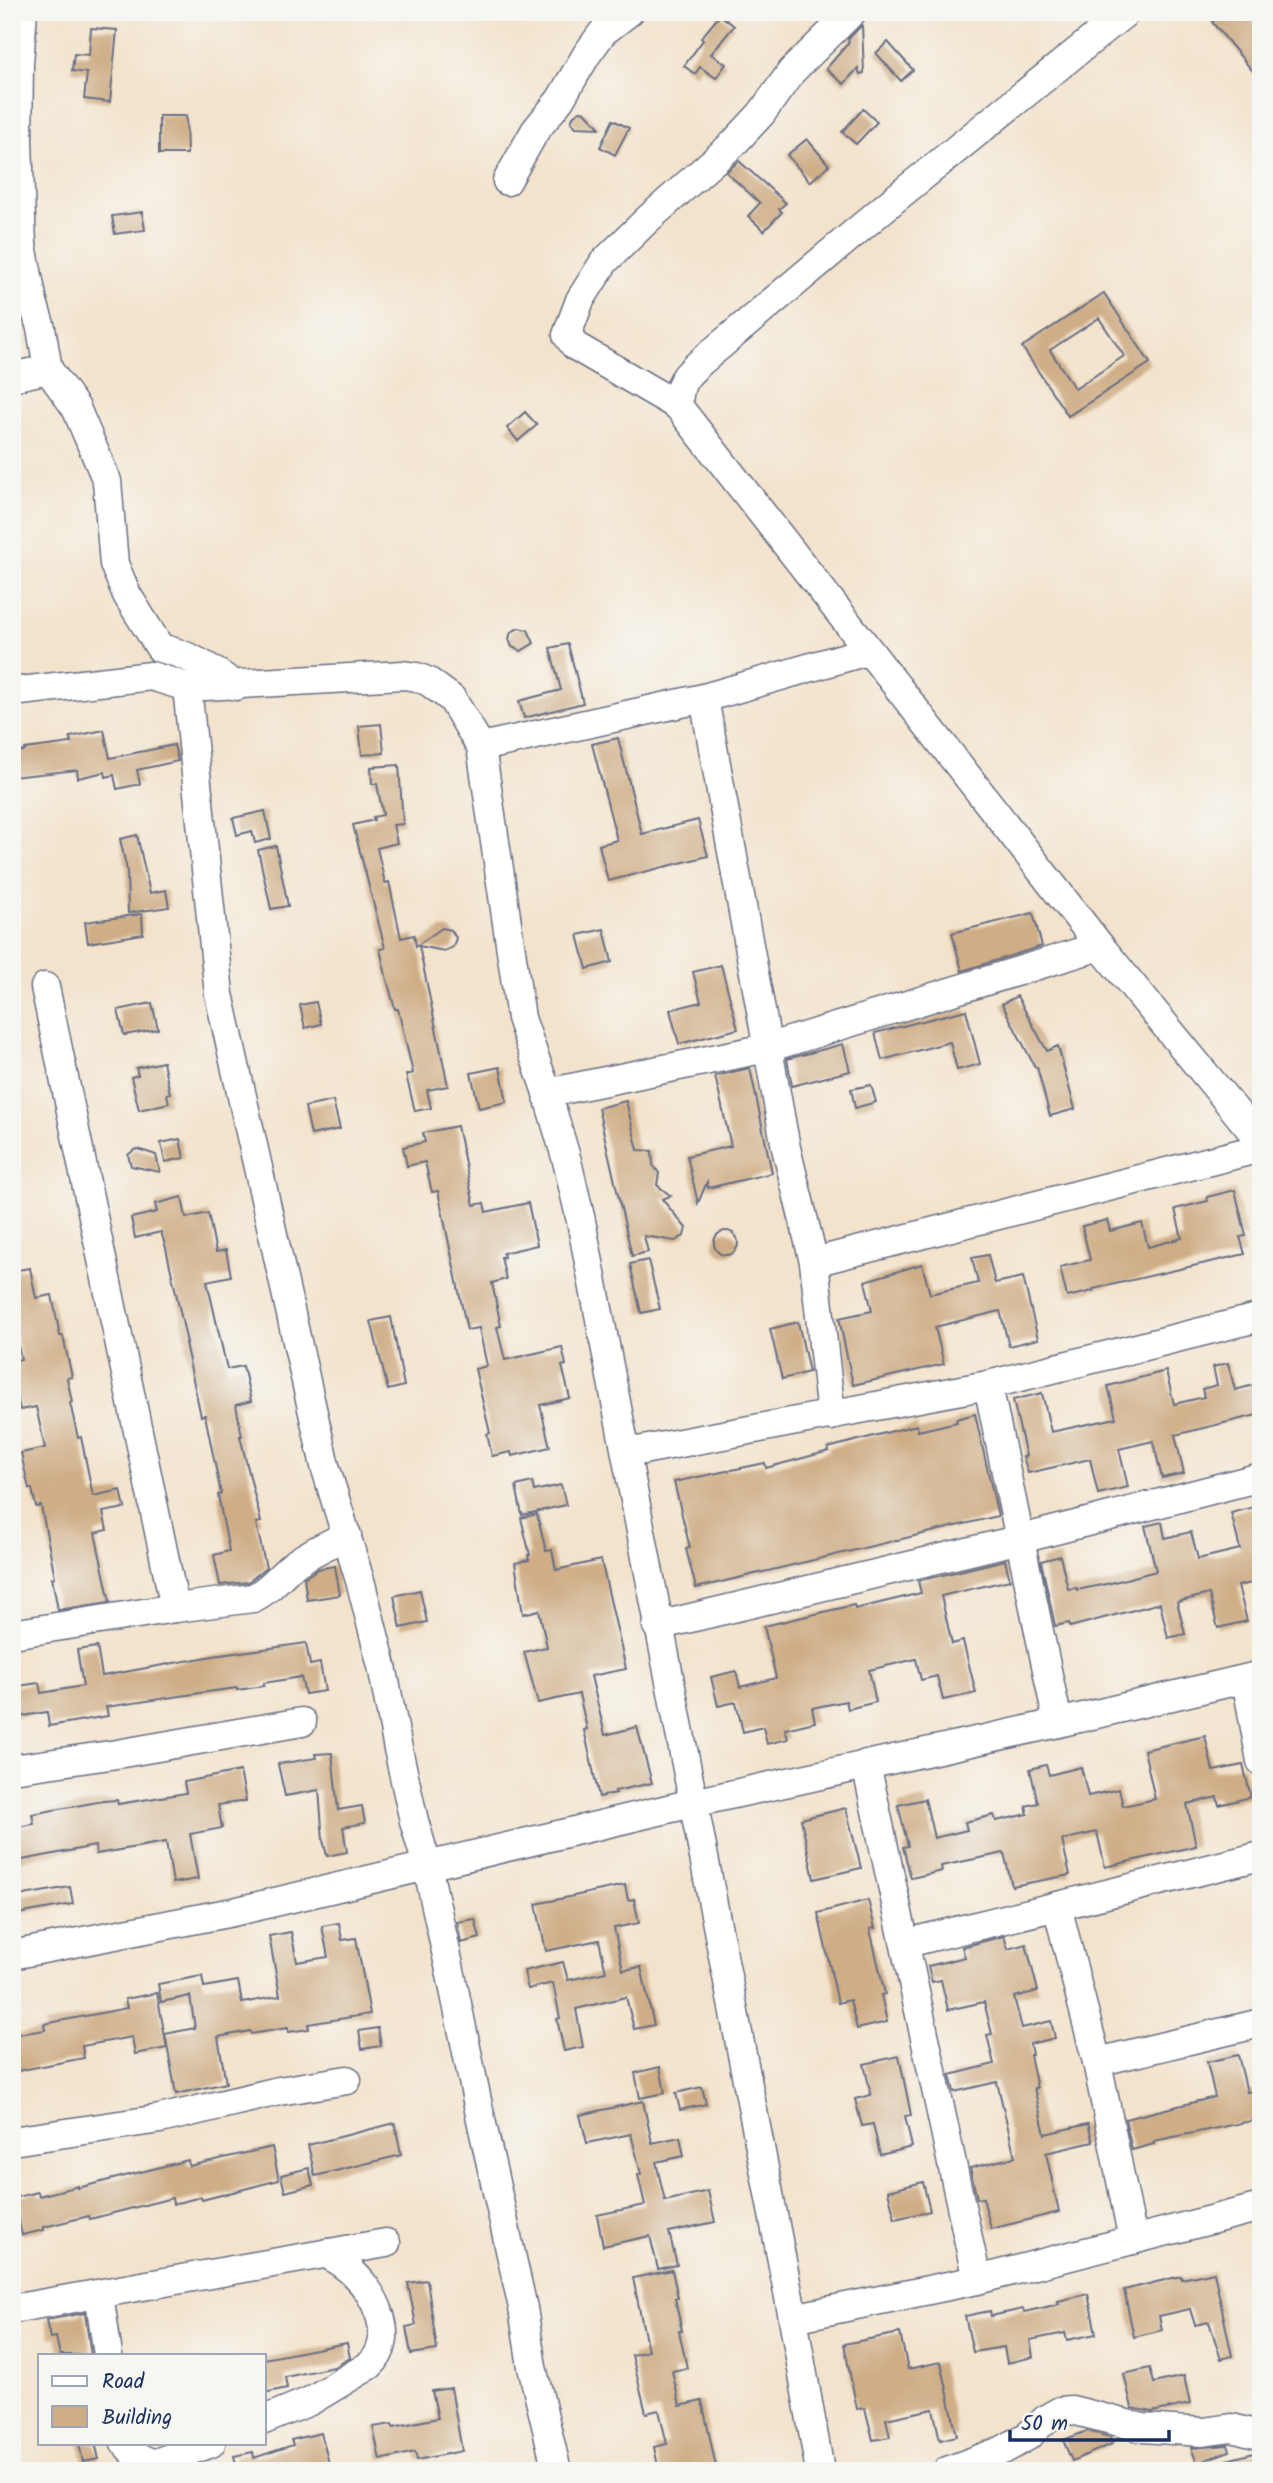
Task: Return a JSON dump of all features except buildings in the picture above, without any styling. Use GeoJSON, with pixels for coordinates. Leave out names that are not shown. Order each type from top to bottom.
{"type":"FeatureCollection","features":[{"type":"Feature","properties":{"kind":"street"},"geometry":{"type":"LineString","coordinates":[[23,12],[18,142],[22,245],[48,369],[76,408],[107,481],[114,564],[127,595],[160,648],[193,658],[236,686]]}},
{"type":"Feature","properties":{"kind":"street"},"geometry":{"type":"LineString","coordinates":[[507,181],[535,131],[560,100],[587,54],[603,32],[629,12]]}},
{"type":"Feature","properties":{"kind":"street"},"geometry":{"type":"LineString","coordinates":[[852,12],[792,71],[761,114],[733,144],[604,262],[580,300],[567,335],[569,341],[678,406],[1100,946],[1261,1142]]}},
{"type":"Feature","properties":{"kind":"street"},"geometry":{"type":"LineString","coordinates":[[678,406],[679,388],[684,377],[703,359],[1126,12]]}},
{"type":"Feature","properties":{"kind":"street"},"geometry":{"type":"LineString","coordinates":[[12,377],[48,369]]}},
{"type":"Feature","properties":{"kind":"street"},"geometry":{"type":"LineString","coordinates":[[150,676],[160,648]]}},
{"type":"Feature","properties":{"kind":"street"},"geometry":{"type":"LineString","coordinates":[[481,747],[704,698],[867,651]]}},
{"type":"Feature","properties":{"kind":"street"},"geometry":{"type":"LineString","coordinates":[[12,692],[150,676],[187,688],[403,675],[417,677],[438,687],[452,699],[481,747],[521,1017],[547,1093],[581,1221],[627,1452],[657,1626],[793,2318],[820,2471]]}},
{"type":"Feature","properties":{"kind":"street"},"geometry":{"type":"LineString","coordinates":[[187,688],[219,994],[325,1466],[382,1665],[403,1773],[427,1865],[523,2308],[532,2367],[557,2471]]}},
{"type":"Feature","properties":{"kind":"street"},"geometry":{"type":"LineString","coordinates":[[704,698],[786,1148],[814,1262],[831,1416]]}},
{"type":"Feature","properties":{"kind":"street"},"geometry":{"type":"LineString","coordinates":[[547,1093],[767,1048],[1100,946]]}},
{"type":"Feature","properties":{"kind":"street"},"geometry":{"type":"LineString","coordinates":[[45,987],[175,1608]]}},
{"type":"Feature","properties":{"kind":"street"},"geometry":{"type":"LineString","coordinates":[[814,1262],[1261,1148]]}},
{"type":"Feature","properties":{"kind":"street"},"geometry":{"type":"LineString","coordinates":[[627,1452],[988,1385],[1261,1317]]}},
{"type":"Feature","properties":{"kind":"street"},"geometry":{"type":"LineString","coordinates":[[988,1385],[1058,1723]]}},
{"type":"Feature","properties":{"kind":"street"},"geometry":{"type":"LineString","coordinates":[[657,1626],[1021,1539],[1261,1477]]}},
{"type":"Feature","properties":{"kind":"street"},"geometry":{"type":"LineString","coordinates":[[12,1634],[253,1598],[264,1593],[304,1557],[346,1535]]}},
{"type":"Feature","properties":{"kind":"street"},"geometry":{"type":"LineString","coordinates":[[12,1955],[233,1912],[693,1802],[1058,1723],[1253,1677],[1261,1761]]}},
{"type":"Feature","properties":{"kind":"street"},"geometry":{"type":"LineString","coordinates":[[12,1769],[302,1722]]}},
{"type":"Feature","properties":{"kind":"street"},"geometry":{"type":"LineString","coordinates":[[866,1764],[977,2280]]}},
{"type":"Feature","properties":{"kind":"street"},"geometry":{"type":"LineString","coordinates":[[906,1943],[1261,1856]]}},
{"type":"Feature","properties":{"kind":"street"},"geometry":{"type":"LineString","coordinates":[[1056,1906],[1097,2062],[1133,2240]]}},
{"type":"Feature","properties":{"kind":"street"},"geometry":{"type":"LineString","coordinates":[[1097,2062],[1261,2023]]}},
{"type":"Feature","properties":{"kind":"street"},"geometry":{"type":"LineString","coordinates":[[12,2141],[160,2119],[279,2091],[347,2080]]}},
{"type":"Feature","properties":{"kind":"street"},"geometry":{"type":"LineString","coordinates":[[793,2318],[977,2280],[1261,2207]]}},
{"type":"Feature","properties":{"kind":"street"},"geometry":{"type":"LineString","coordinates":[[12,2309],[386,2243]]}},
{"type":"Feature","properties":{"kind":"street"},"geometry":{"type":"LineString","coordinates":[[266,2419],[310,2401],[370,2365],[380,2351],[384,2340],[375,2301],[353,2272],[327,2253]]}},
{"type":"Feature","properties":{"kind":"street"},"geometry":{"type":"LineString","coordinates":[[99,2294],[108,2354]]}},
{"type":"Feature","properties":{"kind":"street"},"geometry":{"type":"LineString","coordinates":[[947,2471],[1003,2450],[1028,2436],[1046,2419],[1060,2411],[1072,2410],[1143,2428],[1203,2432],[1232,2428],[1255,2434]]}},
{"type":"Feature","properties":{"kind":"street"},"geometry":{"type":"LineString","coordinates":[[126,2444],[138,2457],[153,2464],[208,2444]]}}]}
